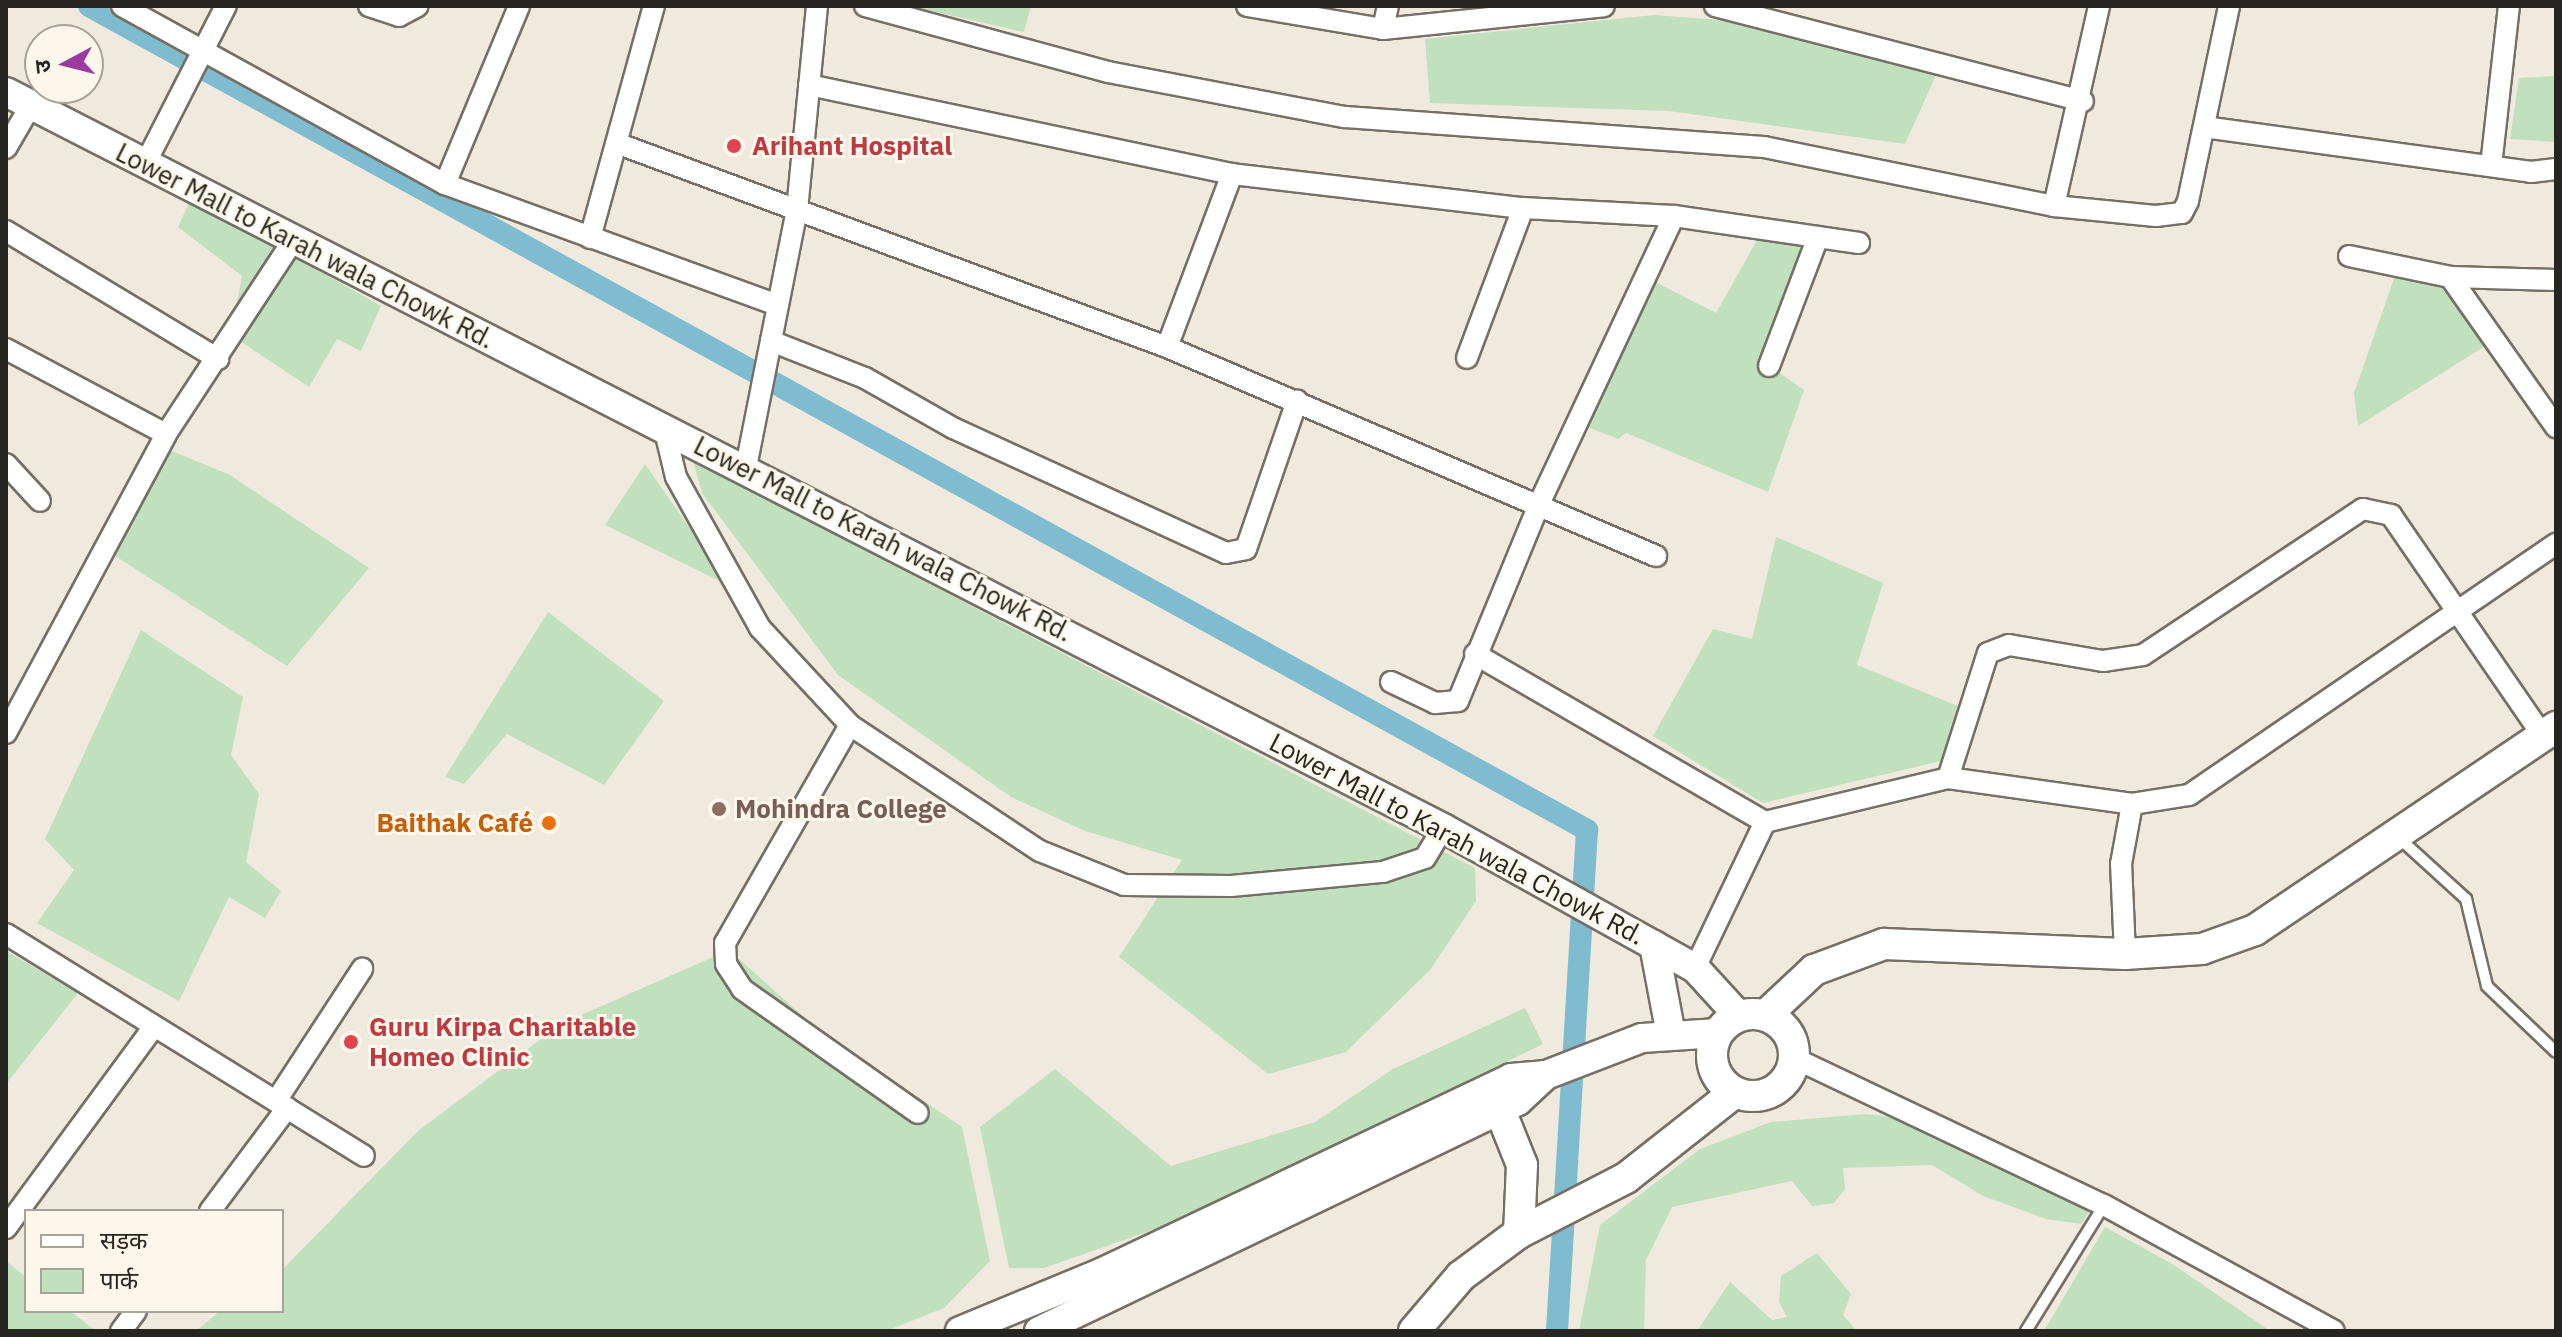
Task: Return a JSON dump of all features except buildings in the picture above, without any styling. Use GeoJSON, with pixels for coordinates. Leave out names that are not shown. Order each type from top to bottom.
{"type":"FeatureCollection","features":[{"type":"Feature","properties":{"kind":"main road"},"geometry":{"type":"LineString","coordinates":[[1734,1093],[1712,1059],[1741,1021],[1814,970],[1884,944],[2125,954],[2202,949],[2255,930],[2399,838],[2550,732]]}},
{"type":"Feature","properties":{"kind":"main road"},"geometry":{"type":"LineString","coordinates":[[1414,1331],[1461,1276],[1528,1229],[1694,1131],[1734,1093],[1774,1092],[1794,1058],[1788,1032],[1741,1021]]}},
{"type":"Feature","properties":{"kind":"main road"},"geometry":{"type":"LineString","coordinates":[[1500,1110],[1522,1165],[1528,1229]]}},
{"type":"Feature","properties":{"kind":"street"},"geometry":{"type":"LineString","coordinates":[[122,6],[200,62],[445,184],[778,305]]}},
{"type":"Feature","properties":{"kind":"street"},"geometry":{"type":"LineString","coordinates":[[145,164],[200,62],[226,6]]}},
{"type":"Feature","properties":{"kind":"street"},"geometry":{"type":"LineString","coordinates":[[369,6],[399,16],[418,6]]}},
{"type":"Feature","properties":{"kind":"street"},"geometry":{"type":"LineString","coordinates":[[445,184],[519,6]]}},
{"type":"Feature","properties":{"kind":"street"},"geometry":{"type":"LineString","coordinates":[[590,238],[619,144],[654,6]]}},
{"type":"Feature","properties":{"kind":"street"},"geometry":{"type":"LineString","coordinates":[[746,467],[797,210],[817,6]]}},
{"type":"Feature","properties":{"kind":"street"},"geometry":{"type":"LineString","coordinates":[[865,6],[1108,72],[1345,117],[1764,147],[2054,206],[2182,213],[2204,127],[2229,6]]}},
{"type":"Feature","properties":{"kind":"street"},"geometry":{"type":"LineString","coordinates":[[1247,6],[1383,29],[1604,6]]}},
{"type":"Feature","properties":{"kind":"street"},"geometry":{"type":"LineString","coordinates":[[1383,29],[1388,6]]}},
{"type":"Feature","properties":{"kind":"street"},"geometry":{"type":"LineString","coordinates":[[1715,6],[2083,101]]}},
{"type":"Feature","properties":{"kind":"street"},"geometry":{"type":"LineString","coordinates":[[2054,206],[2083,101],[2099,6]]}},
{"type":"Feature","properties":{"kind":"street"},"geometry":{"type":"LineString","coordinates":[[2491,166],[2509,6]]}},
{"type":"Feature","properties":{"kind":"street"},"geometry":{"type":"LineString","coordinates":[[809,85],[1232,174],[1523,208],[1674,216],[1859,243]]}},
{"type":"Feature","properties":{"kind":"street"},"geometry":{"type":"LineString","coordinates":[[6,148],[18,99]]}},
{"type":"Feature","properties":{"kind":"street","name":"Lower Mall to Karah wala Chowk Rd."},"geometry":{"type":"LineString","coordinates":[[18,99],[292,242],[746,467],[1443,828],[1695,968],[1741,1021]]}},
{"type":"Feature","properties":{"kind":"street"},"geometry":{"type":"LineString","coordinates":[[2204,127],[2491,166],[2556,169]]}},
{"type":"Feature","properties":{"kind":"street"},"geometry":{"type":"LineString","coordinates":[[619,144],[1167,347],[1540,502],[1656,556]]}},
{"type":"Feature","properties":{"kind":"street"},"geometry":{"type":"LineString","coordinates":[[1167,347],[1232,174]]}},
{"type":"Feature","properties":{"kind":"street"},"geometry":{"type":"LineString","coordinates":[[1467,358],[1523,208]]}},
{"type":"Feature","properties":{"kind":"street"},"geometry":{"type":"LineString","coordinates":[[1391,682],[1455,705],[1540,502],[1674,216]]}},
{"type":"Feature","properties":{"kind":"street"},"geometry":{"type":"LineString","coordinates":[[6,231],[218,359]]}},
{"type":"Feature","properties":{"kind":"street"},"geometry":{"type":"LineString","coordinates":[[1769,366],[1818,237]]}},
{"type":"Feature","properties":{"kind":"street"},"geometry":{"type":"LineString","coordinates":[[6,733],[12,706],[166,434],[292,242]]}},
{"type":"Feature","properties":{"kind":"street"},"geometry":{"type":"LineString","coordinates":[[2349,256],[2450,277],[2556,280]]}},
{"type":"Feature","properties":{"kind":"street"},"geometry":{"type":"LineString","coordinates":[[2450,277],[2556,427]]}},
{"type":"Feature","properties":{"kind":"street"},"geometry":{"type":"LineString","coordinates":[[771,341],[865,378],[953,428],[1226,553],[1246,549],[1297,401]]}},
{"type":"Feature","properties":{"kind":"street"},"geometry":{"type":"LineString","coordinates":[[6,349],[166,434]]}},
{"type":"Feature","properties":{"kind":"street"},"geometry":{"type":"LineString","coordinates":[[664,427],[676,477],[739,598],[850,725],[1040,851],[1124,885],[1231,886],[1383,872],[1425,858],[1443,828]]}},
{"type":"Feature","properties":{"kind":"street"},"geometry":{"type":"LineString","coordinates":[[6,464],[40,501]]}},
{"type":"Feature","properties":{"kind":"street"},"geometry":{"type":"LineString","coordinates":[[1948,778],[1988,653],[2009,645],[2103,661],[2143,655],[2363,509],[2391,515],[2550,732]]}},
{"type":"Feature","properties":{"kind":"street"},"geometry":{"type":"LineString","coordinates":[[1475,654],[1765,822],[1948,778],[2132,804],[2189,795],[2556,544]]}},
{"type":"Feature","properties":{"kind":"street"},"geometry":{"type":"LineString","coordinates":[[850,725],[725,943],[726,964],[742,989],[918,1113]]}},
{"type":"Feature","properties":{"kind":"street"},"geometry":{"type":"LineString","coordinates":[[2125,954],[2121,864],[2132,804]]}},
{"type":"Feature","properties":{"kind":"street"},"geometry":{"type":"LineString","coordinates":[[1695,968],[1765,822]]}},
{"type":"Feature","properties":{"kind":"street"},"geometry":{"type":"LineString","coordinates":[[6,934],[153,1028],[364,1156]]}},
{"type":"Feature","properties":{"kind":"street"},"geometry":{"type":"LineString","coordinates":[[1654,945],[1671,1035]]}},
{"type":"Feature","properties":{"kind":"street"},"geometry":{"type":"LineString","coordinates":[[211,1209],[282,1104],[362,969]]}},
{"type":"Feature","properties":{"kind":"street"},"geometry":{"type":"LineString","coordinates":[[960,1331],[1101,1273],[1511,1078],[1551,1074],[1671,1035],[1741,1021]]}},
{"type":"Feature","properties":{"kind":"street"},"geometry":{"type":"LineString","coordinates":[[6,1228],[153,1028]]}},
{"type":"Feature","properties":{"kind":"street"},"geometry":{"type":"LineString","coordinates":[[1794,1058],[2104,1205],[2334,1331]]}},
{"type":"Feature","properties":{"kind":"street"},"geometry":{"type":"LineString","coordinates":[[1039,1331],[1500,1110],[1551,1074]]}},
{"type":"Feature","properties":{"kind":"street"},"geometry":{"type":"LineString","coordinates":[[121,1331],[134,1313]]}},
{"type":"Feature","properties":{"kind":"lane"},"geometry":{"type":"LineString","coordinates":[[2399,838],[2466,899],[2487,986],[2556,1052]]}},
{"type":"Feature","properties":{"kind":"lane"},"geometry":{"type":"LineString","coordinates":[[2026,1331],[2104,1205]]}},
{"type":"Feature","properties":{"kind":"green space"},"geometry":{"type":"Polygon","coordinates":[[[910,6],[1031,6],[1024,32],[910,6]]]}},
{"type":"Feature","properties":{"kind":"green space"},"geometry":{"type":"Polygon","coordinates":[[[1654,15],[1734,21],[1936,75],[1905,144],[1669,111],[1430,103],[1425,39],[1654,15]]]}},
{"type":"Feature","properties":{"kind":"green space"},"geometry":{"type":"Polygon","coordinates":[[[2556,76],[2556,142],[2510,139],[2519,78],[2556,76]]]}},
{"type":"Feature","properties":{"kind":"green space"},"geometry":{"type":"Polygon","coordinates":[[[191,199],[381,306],[361,351],[337,339],[309,387],[231,335],[242,276],[178,227],[191,199]]]}},
{"type":"Feature","properties":{"kind":"green space"},"geometry":{"type":"Polygon","coordinates":[[[1760,235],[1812,242],[1765,363],[1804,390],[1768,492],[1626,433],[1618,439],[1588,427],[1653,281],[1716,313],[1760,235]]]}},
{"type":"Feature","properties":{"kind":"green space"},"geometry":{"type":"Polygon","coordinates":[[[2396,273],[2440,286],[2485,346],[2358,426],[2354,393],[2396,273]]]}},
{"type":"Feature","properties":{"kind":"green space"},"geometry":{"type":"Polygon","coordinates":[[[160,446],[230,475],[369,568],[287,666],[112,554],[139,461],[160,446]]]}},
{"type":"Feature","properties":{"kind":"green space"},"geometry":{"type":"Polygon","coordinates":[[[693,461],[1475,868],[1476,901],[1430,970],[1346,1052],[1268,1074],[1119,957],[1182,860],[1085,831],[1011,797],[838,675],[702,493],[693,461]]]}},
{"type":"Feature","properties":{"kind":"green space"},"geometry":{"type":"Polygon","coordinates":[[[645,464],[730,586],[605,525],[645,464]]]}},
{"type":"Feature","properties":{"kind":"green space"},"geometry":{"type":"Polygon","coordinates":[[[1776,537],[1883,583],[1857,665],[1963,708],[1941,761],[1763,803],[1653,736],[1713,629],[1752,639],[1776,537]]]}},
{"type":"Feature","properties":{"kind":"green space"},"geometry":{"type":"Polygon","coordinates":[[[548,612],[664,701],[604,785],[507,734],[464,784],[445,777],[548,612]]]}},
{"type":"Feature","properties":{"kind":"green space"},"geometry":{"type":"Polygon","coordinates":[[[141,630],[243,697],[231,755],[259,794],[246,862],[281,891],[265,918],[229,897],[179,1001],[37,923],[74,870],[45,839],[141,630]]]}},
{"type":"Feature","properties":{"kind":"green space"},"geometry":{"type":"Polygon","coordinates":[[[729,950],[815,1027],[962,1127],[990,1261],[944,1308],[886,1331],[196,1331],[218,1313],[284,1313],[284,1268],[418,1131],[561,1024],[729,950]]]}},
{"type":"Feature","properties":{"kind":"green space"},"geometry":{"type":"Polygon","coordinates":[[[6,951],[78,993],[6,1084],[6,951]]]}},
{"type":"Feature","properties":{"kind":"green space"},"geometry":{"type":"Polygon","coordinates":[[[1525,1008],[1543,1044],[1184,1219],[1044,1268],[1009,1268],[980,1127],[1055,1069],[1171,1166],[1315,1122],[1393,1069],[1525,1008]]]}},
{"type":"Feature","properties":{"kind":"green space"},"geometry":{"type":"Polygon","coordinates":[[[1866,1114],[1935,1122],[1973,1155],[1988,1140],[2092,1197],[2089,1212],[2081,1224],[2046,1219],[1983,1196],[1932,1165],[1843,1168],[1845,1189],[1834,1203],[1812,1206],[1792,1181],[1672,1207],[1646,1260],[1644,1331],[1579,1331],[1600,1225],[1700,1149],[1771,1122],[1866,1114]]]}},
{"type":"Feature","properties":{"kind":"green space"},"geometry":{"type":"Polygon","coordinates":[[[2105,1227],[2174,1265],[2270,1331],[2044,1331],[2105,1227]]]}},
{"type":"Feature","properties":{"kind":"green space"},"geometry":{"type":"Polygon","coordinates":[[[1817,1253],[1851,1294],[1843,1315],[1857,1331],[1697,1331],[1730,1282],[1772,1320],[1787,1317],[1779,1302],[1781,1276],[1817,1253]]]}},
{"type":"Feature","properties":{"kind":"green space"},"geometry":{"type":"Polygon","coordinates":[[[6,1261],[24,1275],[24,1313],[73,1313],[96,1331],[6,1331],[6,1261]]]}},
{"type":"Feature","properties":{"kind":"waterway"},"geometry":{"type":"LineString","coordinates":[[89,6],[1587,830],[1557,1331]]}},
{"type":"Feature","properties":{"kind":"place","name":"Arihant Hospital"},"geometry":{"type":"Point","coordinates":[734,146]}},
{"type":"Feature","properties":{"kind":"place","name":"Mohindra College"},"geometry":{"type":"Point","coordinates":[719,809]}},
{"type":"Feature","properties":{"kind":"place","name":"Baithak Café"},"geometry":{"type":"Point","coordinates":[549,823]}},
{"type":"Feature","properties":{"kind":"place","name":"Guru Kirpa Charitable Homeo Clinic"},"geometry":{"type":"Point","coordinates":[351,1042]}}]}
